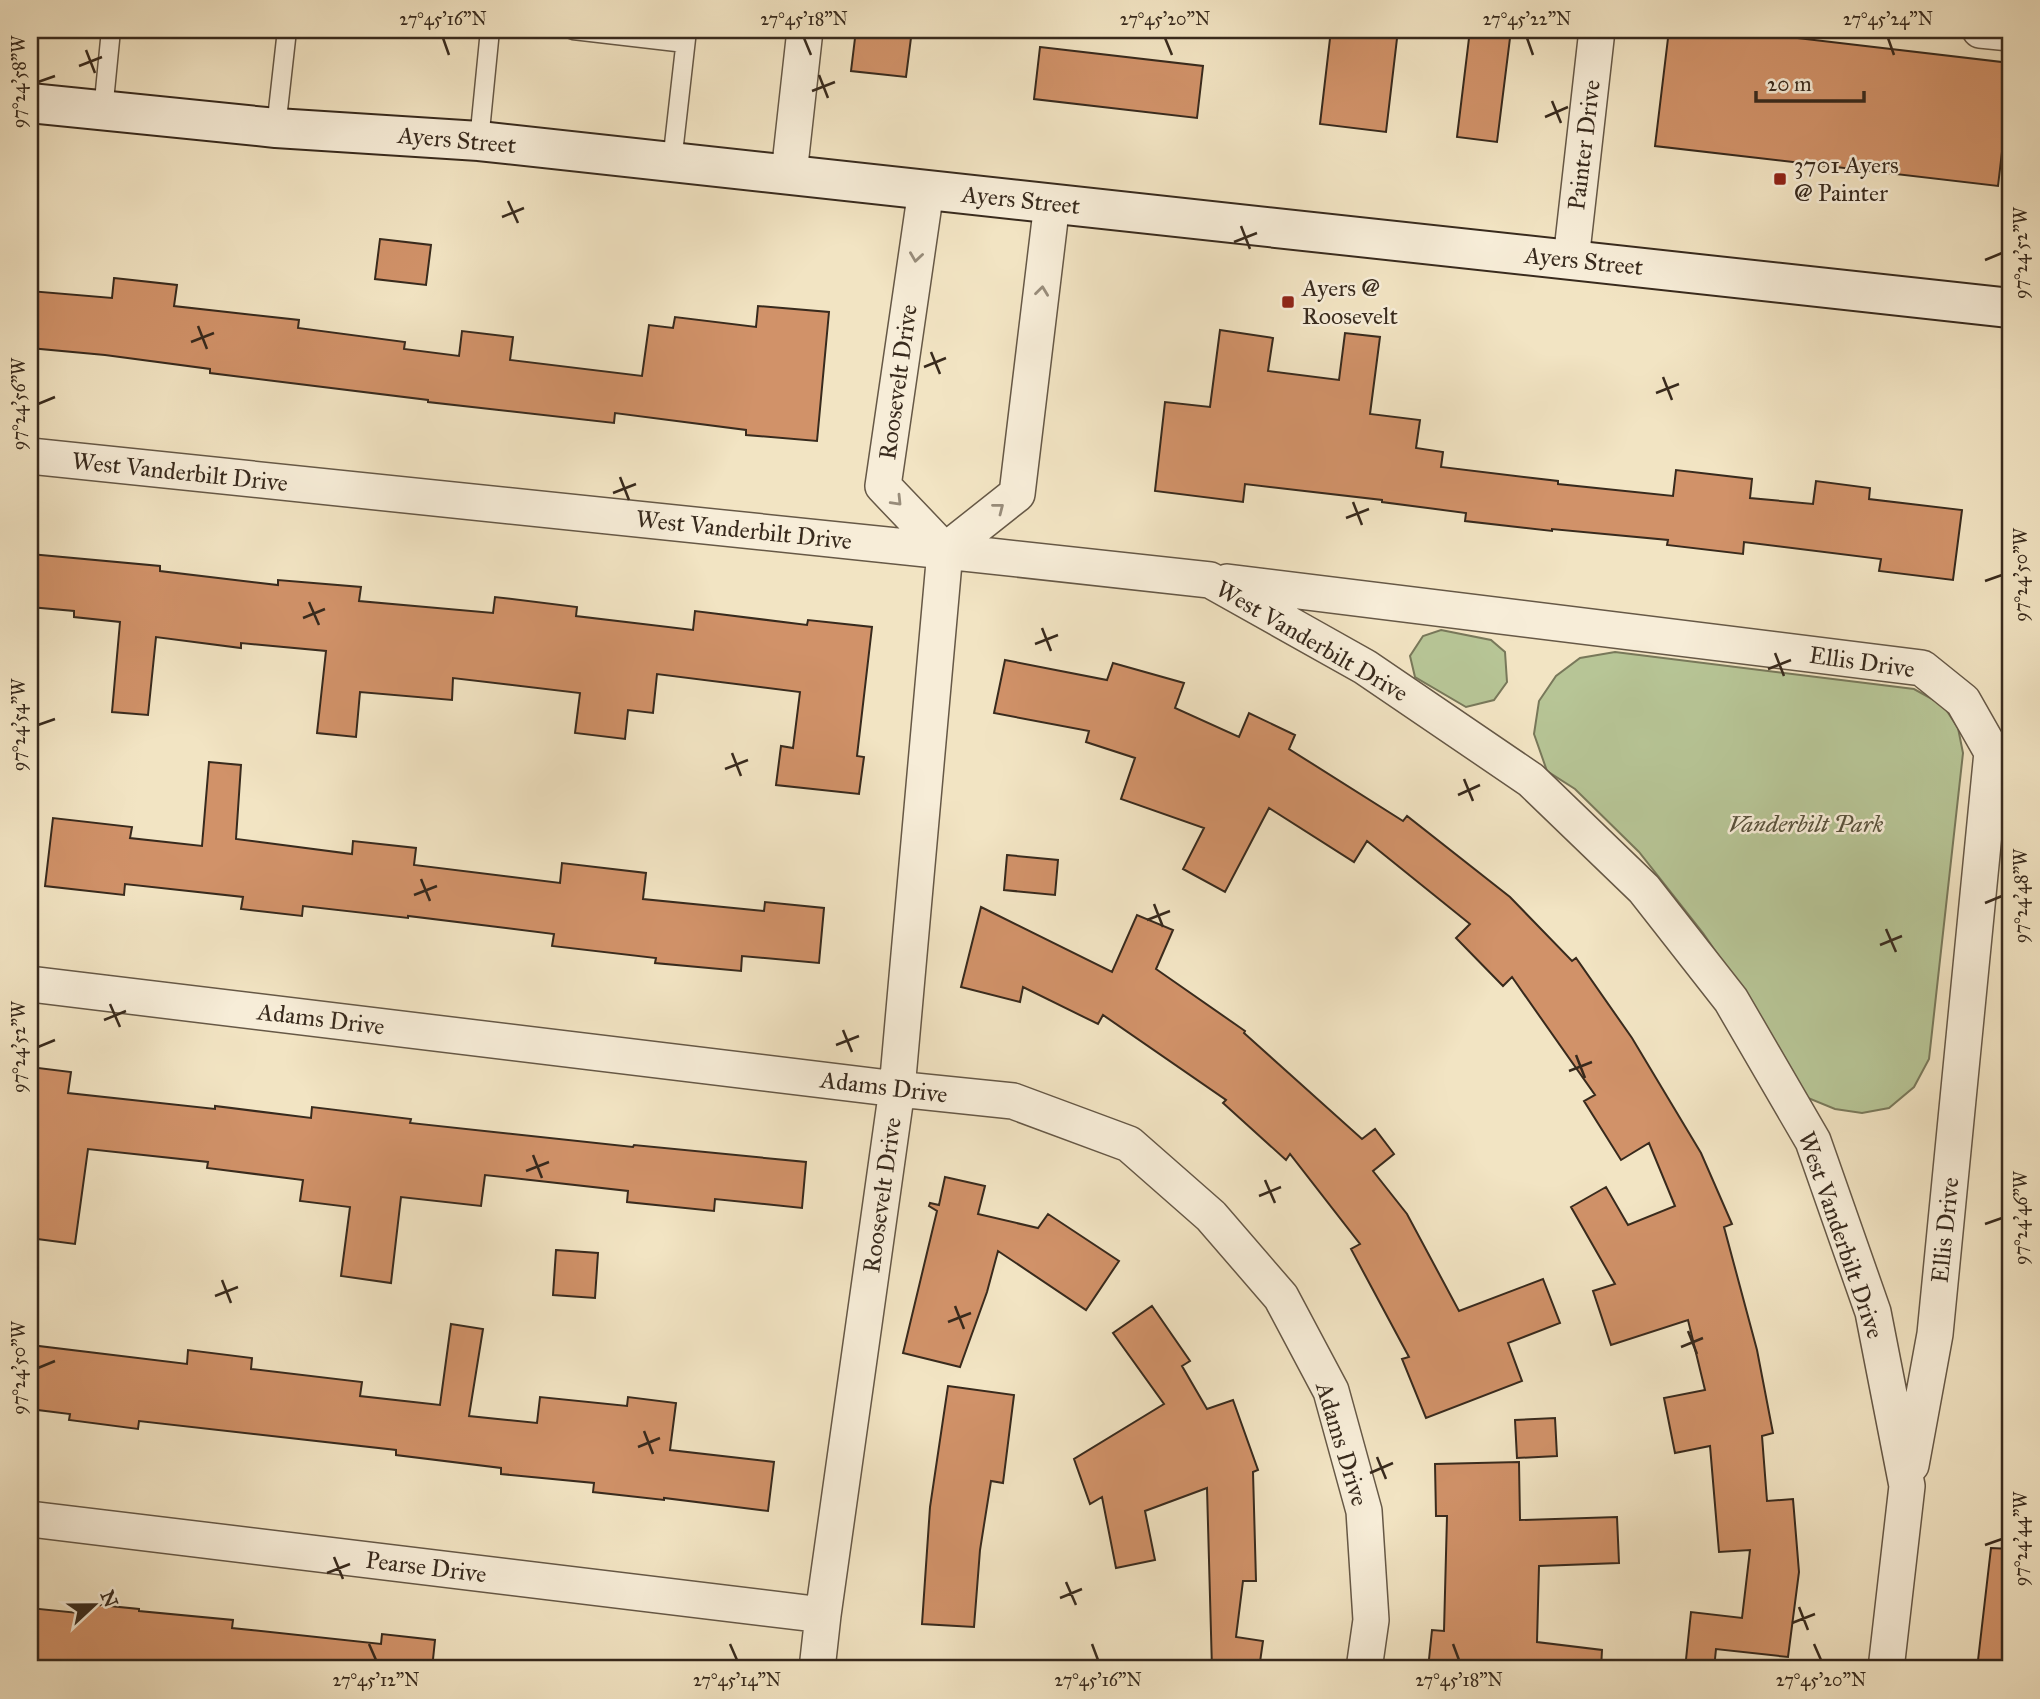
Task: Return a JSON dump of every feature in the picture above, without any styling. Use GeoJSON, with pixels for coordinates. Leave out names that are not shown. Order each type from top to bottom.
{"type":"FeatureCollection","features":[{"type":"Feature","properties":{"kind":"main road","name":"Ayers Street"},"geometry":{"type":"LineString","coordinates":[[30,103],[276,128],[479,141],[2010,308]]}},
{"type":"Feature","properties":{"kind":"street"},"geometry":{"type":"LineString","coordinates":[[789,174],[805,30]]}},
{"type":"Feature","properties":{"kind":"street","name":"Painter Drive"},"geometry":{"type":"LineString","coordinates":[[1571,260],[1597,30]]}},
{"type":"Feature","properties":{"kind":"street"},"geometry":{"type":"LineString","coordinates":[[1980,30],[2010,33]]}},
{"type":"Feature","properties":{"kind":"street","name":"Roosevelt Drive"},"geometry":{"type":"LineString","coordinates":[[817,1669],[897,1089],[945,551],[883,486],[926,190]]}},
{"type":"Feature","properties":{"kind":"street"},"geometry":{"type":"LineString","coordinates":[[945,551],[1017,494],[1052,203]]}},
{"type":"Feature","properties":{"kind":"street","name":"West Vanderbilt Drive"},"geometry":{"type":"LineString","coordinates":[[30,456],[1210,580],[1366,667],[1531,780],[1644,889],[1731,1000],[1813,1141],[1873,1312],[1907,1486],[1886,1669]]}},
{"type":"Feature","properties":{"kind":"street","name":"Ellis Drive"},"geometry":{"type":"LineString","coordinates":[[1210,580],[1922,668],[1963,701],[1992,751],[1935,1334],[1907,1486]]}},
{"type":"Feature","properties":{"kind":"street","name":"Adams Drive"},"geometry":{"type":"LineString","coordinates":[[30,984],[1013,1101],[1129,1144],[1211,1216],[1281,1297],[1331,1391],[1364,1511],[1371,1620],[1364,1669]]}},
{"type":"Feature","properties":{"kind":"street","name":"Pearse Drive"},"geometry":{"type":"LineString","coordinates":[[30,1519],[823,1615]]}},
{"type":"Feature","properties":{"kind":"lane"},"geometry":{"type":"LineString","coordinates":[[103,111],[111,30]]}},
{"type":"Feature","properties":{"kind":"lane"},"geometry":{"type":"LineString","coordinates":[[276,128],[287,30]]}},
{"type":"Feature","properties":{"kind":"lane"},"geometry":{"type":"LineString","coordinates":[[479,141],[490,30]]}},
{"type":"Feature","properties":{"kind":"lane"},"geometry":{"type":"LineString","coordinates":[[573,30],[686,36],[673,162]]}},
{"type":"Feature","properties":{"kind":"green space"},"geometry":{"type":"Polygon","coordinates":[[[1441,630],[1491,640],[1505,652],[1507,682],[1494,700],[1466,707],[1415,677],[1410,656],[1423,636],[1441,630]]]}},
{"type":"Feature","properties":{"kind":"green space","name":"Vanderbilt Park"},"geometry":{"type":"Polygon","coordinates":[[[1615,652],[1914,689],[1943,705],[1958,728],[1963,753],[1929,1059],[1914,1087],[1889,1108],[1862,1113],[1835,1109],[1808,1098],[1761,1017],[1703,933],[1639,852],[1575,789],[1547,771],[1534,734],[1539,701],[1556,676],[1580,658],[1615,652]]]}},
{"type":"Feature","properties":{"kind":"building"},"geometry":{"type":"Polygon","coordinates":[[[856,30],[912,30],[906,77],[851,71],[856,30]]]}},
{"type":"Feature","properties":{"kind":"building"},"geometry":{"type":"Polygon","coordinates":[[[1331,30],[1398,30],[1386,132],[1320,124],[1331,30]]]}},
{"type":"Feature","properties":{"kind":"building"},"geometry":{"type":"Polygon","coordinates":[[[1470,30],[1511,30],[1497,142],[1457,137],[1470,30]]]}},
{"type":"Feature","properties":{"kind":"building"},"geometry":{"type":"Polygon","coordinates":[[[1669,30],[1728,30],[2010,63],[1998,186],[1655,146],[1669,30]]]}},
{"type":"Feature","properties":{"kind":"building"},"geometry":{"type":"Polygon","coordinates":[[[1040,47],[1203,66],[1197,118],[1034,99],[1040,47]]]}},
{"type":"Feature","properties":{"kind":"building"},"geometry":{"type":"Polygon","coordinates":[[[380,239],[431,245],[426,285],[375,279],[380,239]]]}},
{"type":"Feature","properties":{"kind":"building"},"geometry":{"type":"Polygon","coordinates":[[[114,278],[177,285],[174,306],[299,320],[298,328],[405,342],[404,349],[459,356],[462,331],[513,337],[510,360],[642,376],[649,325],[673,328],[675,317],[756,327],[758,306],[829,312],[817,441],[746,435],[746,430],[615,413],[614,423],[428,402],[210,373],[210,369],[30,348],[30,291],[112,298],[114,278]]]}},
{"type":"Feature","properties":{"kind":"building"},"geometry":{"type":"Polygon","coordinates":[[[1220,330],[1273,338],[1268,371],[1339,380],[1345,333],[1380,337],[1370,414],[1420,420],[1416,448],[1443,452],[1441,467],[1558,481],[1558,484],[1673,496],[1676,470],[1752,479],[1750,498],[1813,504],[1816,481],[1870,488],[1869,499],[1962,510],[1953,580],[1879,571],[1881,559],[1744,542],[1743,554],[1667,545],[1668,540],[1465,521],[1466,513],[1245,484],[1243,502],[1155,491],[1165,402],[1210,407],[1220,330]]]}},
{"type":"Feature","properties":{"kind":"building"},"geometry":{"type":"Polygon","coordinates":[[[30,554],[160,566],[160,571],[278,585],[278,580],[361,587],[359,601],[493,613],[495,597],[577,607],[576,616],[693,630],[695,611],[807,625],[808,620],[872,627],[857,756],[864,757],[859,794],[776,785],[781,746],[793,748],[800,692],[657,674],[653,713],[628,710],[625,739],[575,733],[580,693],[453,678],[452,700],[360,692],[356,737],[317,733],[326,651],[241,643],[241,648],[156,637],[148,715],[112,712],[120,622],[74,617],[74,611],[30,607],[30,554]]]}},
{"type":"Feature","properties":{"kind":"building"},"geometry":{"type":"Polygon","coordinates":[[[1005,660],[1107,680],[1113,663],[1184,683],[1175,708],[1239,737],[1249,713],[1295,735],[1289,749],[1403,821],[1407,816],[1510,897],[1572,961],[1576,958],[1632,1038],[1701,1153],[1732,1224],[1724,1227],[1757,1350],[1773,1433],[1762,1436],[1767,1501],[1793,1499],[1799,1572],[1788,1657],[1716,1649],[1714,1669],[1685,1669],[1691,1612],[1742,1618],[1750,1550],[1719,1552],[1710,1446],[1675,1453],[1664,1398],[1705,1390],[1688,1320],[1611,1345],[1593,1291],[1615,1284],[1571,1207],[1606,1187],[1628,1225],[1675,1206],[1649,1143],[1621,1160],[1584,1101],[1595,1095],[1512,977],[1503,986],[1456,938],[1470,924],[1367,841],[1354,862],[1269,808],[1225,892],[1183,869],[1204,828],[1121,799],[1135,758],[1086,742],[1089,731],[994,713],[1005,660]]]}},
{"type":"Feature","properties":{"kind":"building"},"geometry":{"type":"Polygon","coordinates":[[[209,762],[241,765],[236,839],[352,854],[353,841],[416,848],[414,865],[560,883],[562,863],[646,873],[643,899],[764,911],[765,902],[824,908],[819,963],[742,956],[741,971],[655,963],[656,958],[552,946],[554,934],[303,906],[302,916],[241,909],[243,897],[125,884],[124,895],[45,886],[53,818],[132,827],[130,838],[202,846],[209,762]]]}},
{"type":"Feature","properties":{"kind":"building"},"geometry":{"type":"Polygon","coordinates":[[[1007,855],[1058,860],[1055,895],[1004,890],[1007,855]]]}},
{"type":"Feature","properties":{"kind":"building"},"geometry":{"type":"Polygon","coordinates":[[[981,907],[1112,972],[1137,915],[1173,930],[1156,969],[1245,1031],[1244,1033],[1362,1139],[1375,1129],[1394,1154],[1373,1171],[1407,1214],[1459,1311],[1543,1279],[1560,1323],[1508,1343],[1522,1381],[1426,1418],[1402,1359],[1409,1357],[1351,1249],[1360,1244],[1290,1154],[1286,1160],[1223,1103],[1226,1100],[1103,1015],[1098,1024],[1023,987],[1020,1002],[961,987],[981,907]]]}},
{"type":"Feature","properties":{"kind":"building"},"geometry":{"type":"Polygon","coordinates":[[[30,1067],[71,1072],[68,1093],[215,1109],[215,1106],[311,1118],[312,1107],[411,1119],[410,1123],[806,1162],[802,1208],[715,1199],[714,1211],[627,1202],[628,1191],[485,1175],[481,1206],[401,1197],[391,1283],[341,1276],[350,1207],[300,1201],[303,1180],[207,1168],[208,1162],[88,1149],[75,1244],[30,1238],[30,1067]]]}},
{"type":"Feature","properties":{"kind":"building"},"geometry":{"type":"Polygon","coordinates":[[[945,1177],[985,1186],[978,1214],[1038,1228],[1048,1214],[1119,1261],[1086,1310],[998,1251],[987,1292],[960,1367],[903,1353],[937,1211],[929,1206],[930,1203],[939,1205],[945,1177]]]}},
{"type":"Feature","properties":{"kind":"building"},"geometry":{"type":"Polygon","coordinates":[[[556,1250],[598,1253],[595,1298],[553,1295],[556,1250]]]}},
{"type":"Feature","properties":{"kind":"building"},"geometry":{"type":"Polygon","coordinates":[[[1152,1306],[1190,1361],[1182,1366],[1207,1409],[1233,1400],[1258,1470],[1253,1472],[1256,1581],[1243,1581],[1236,1637],[1263,1641],[1259,1669],[1212,1669],[1207,1488],[1145,1511],[1155,1560],[1116,1568],[1102,1497],[1090,1504],[1074,1459],[1164,1404],[1113,1333],[1152,1306]]]}},
{"type":"Feature","properties":{"kind":"building"},"geometry":{"type":"Polygon","coordinates":[[[451,1324],[483,1329],[469,1416],[537,1423],[540,1397],[627,1406],[628,1397],[676,1403],[670,1450],[774,1462],[768,1511],[593,1492],[594,1483],[501,1474],[501,1468],[396,1455],[396,1450],[139,1421],[138,1429],[69,1420],[70,1414],[30,1409],[30,1345],[187,1364],[188,1350],[252,1358],[251,1369],[362,1382],[360,1396],[440,1405],[451,1324]]]}},
{"type":"Feature","properties":{"kind":"building"},"geometry":{"type":"Polygon","coordinates":[[[948,1386],[1014,1395],[1003,1483],[991,1481],[980,1550],[974,1627],[922,1624],[930,1507],[948,1386]]]}},
{"type":"Feature","properties":{"kind":"building"},"geometry":{"type":"Polygon","coordinates":[[[1555,1418],[1557,1456],[1517,1458],[1515,1420],[1555,1418]]]}},
{"type":"Feature","properties":{"kind":"building"},"geometry":{"type":"Polygon","coordinates":[[[1519,1462],[1520,1520],[1617,1517],[1619,1563],[1539,1566],[1537,1642],[1602,1650],[1601,1669],[1428,1669],[1432,1630],[1444,1631],[1447,1516],[1436,1516],[1435,1464],[1519,1462]]]}},
{"type":"Feature","properties":{"kind":"building"},"geometry":{"type":"Polygon","coordinates":[[[1991,1548],[2010,1549],[2010,1669],[1977,1669],[1991,1548]]]}},
{"type":"Feature","properties":{"kind":"building"},"geometry":{"type":"Polygon","coordinates":[[[79,1603],[233,1620],[232,1628],[381,1644],[382,1634],[435,1640],[432,1669],[105,1669],[30,1662],[30,1608],[78,1613],[79,1603]]]}},
{"type":"Feature","properties":{"kind":"place","name":"3701 Ayers @ Painter"},"geometry":{"type":"Point","coordinates":[1780,179]}},
{"type":"Feature","properties":{"kind":"place","name":"Ayers @ Roosevelt"},"geometry":{"type":"Point","coordinates":[1288,302]}}]}
